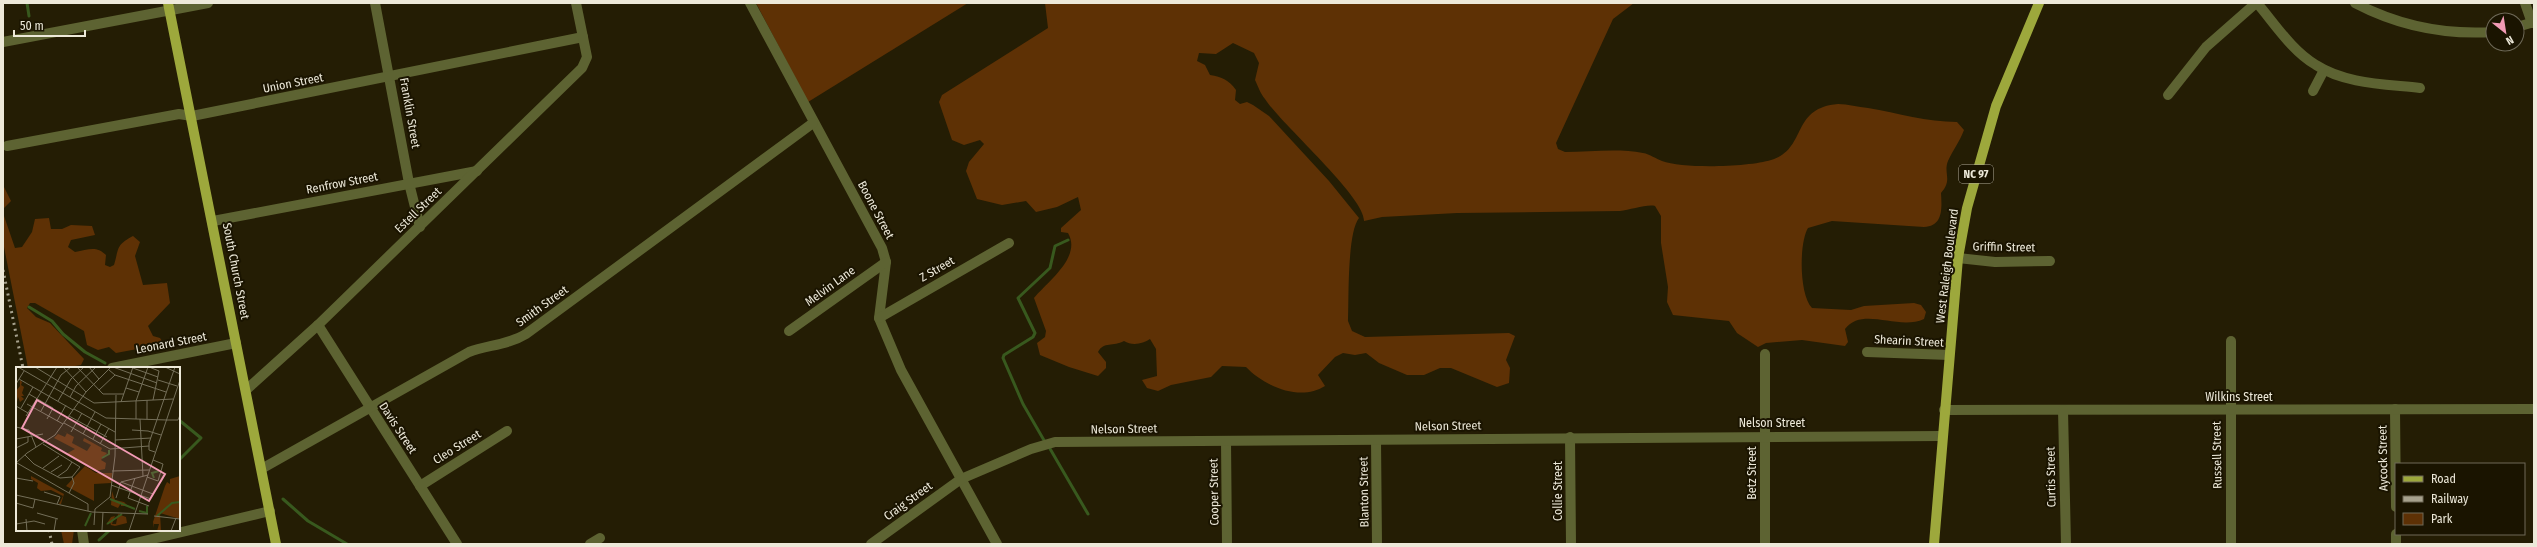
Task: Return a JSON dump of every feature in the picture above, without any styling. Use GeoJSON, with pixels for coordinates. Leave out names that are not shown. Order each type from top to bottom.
{"type":"FeatureCollection","features":[{"type":"Feature","properties":{"kind":"main road","name":"West Raleigh Boulevard"},"geometry":{"type":"LineString","coordinates":[[1934,544],[1944,410],[1958,258],[1967,208],[1996,106],[2039,3]]}},
{"type":"Feature","properties":{"kind":"main road","name":"South Church Street"},"geometry":{"type":"LineString","coordinates":[[169,7],[213,221],[236,343],[263,468],[276,544]]}},
{"type":"Feature","properties":{"kind":"street"},"geometry":{"type":"LineString","coordinates":[[3,42],[169,7],[208,3]]}},
{"type":"Feature","properties":{"kind":"street","name":"Franklin Street"},"geometry":{"type":"LineString","coordinates":[[375,3],[409,183],[420,227]]}},
{"type":"Feature","properties":{"kind":"street","name":"Estell Street"},"geometry":{"type":"LineString","coordinates":[[246,390],[318,325],[582,68],[587,57],[576,3]]}},
{"type":"Feature","properties":{"kind":"street","name":"Boone Street"},"geometry":{"type":"LineString","coordinates":[[750,3],[882,248],[886,262],[879,318]]}},
{"type":"Feature","properties":{"kind":"street"},"geometry":{"type":"LineString","coordinates":[[2168,95],[2206,47],[2256,3],[2299,51],[2324,70],[2348,78],[2420,88]]}},
{"type":"Feature","properties":{"kind":"street"},"geometry":{"type":"LineString","coordinates":[[2355,3],[2384,17],[2419,27],[2464,32],[2485,32]]}},
{"type":"Feature","properties":{"kind":"street"},"geometry":{"type":"LineString","coordinates":[[2525,3],[2533,22]]}},
{"type":"Feature","properties":{"kind":"street","name":"Union Street"},"geometry":{"type":"LineString","coordinates":[[7,146],[179,114],[192,116],[390,78],[583,37]]}},
{"type":"Feature","properties":{"kind":"street"},"geometry":{"type":"LineString","coordinates":[[2313,91],[2324,70]]}},
{"type":"Feature","properties":{"kind":"street","name":"Smith Street"},"geometry":{"type":"LineString","coordinates":[[263,468],[469,352],[483,347],[513,342],[526,334],[814,123]]}},
{"type":"Feature","properties":{"kind":"street","name":"Renfrow Street"},"geometry":{"type":"LineString","coordinates":[[213,221],[477,171]]}},
{"type":"Feature","properties":{"kind":"street","name":"Z Street"},"geometry":{"type":"LineString","coordinates":[[879,318],[1009,243]]}},
{"type":"Feature","properties":{"kind":"street","name":"Griffin Street"},"geometry":{"type":"LineString","coordinates":[[1958,258],[1995,262],[2050,261]]}},
{"type":"Feature","properties":{"kind":"street","name":"Melvin Lane"},"geometry":{"type":"LineString","coordinates":[[789,331],[886,262]]}},
{"type":"Feature","properties":{"kind":"street"},"geometry":{"type":"LineString","coordinates":[[879,318],[901,370],[997,544]]}},
{"type":"Feature","properties":{"kind":"street","name":"Davis Street"},"geometry":{"type":"LineString","coordinates":[[318,325],[457,544]]}},
{"type":"Feature","properties":{"kind":"street","name":"Russell Street"},"geometry":{"type":"LineString","coordinates":[[2231,341],[2231,544]]}},
{"type":"Feature","properties":{"kind":"street","name":"Leonard Street"},"geometry":{"type":"LineString","coordinates":[[117,367],[236,343]]}},
{"type":"Feature","properties":{"kind":"street","name":"Shearin Street"},"geometry":{"type":"LineString","coordinates":[[1867,352],[1949,355]]}},
{"type":"Feature","properties":{"kind":"street","name":"Betz Street"},"geometry":{"type":"LineString","coordinates":[[1765,354],[1765,544]]}},
{"type":"Feature","properties":{"kind":"street","name":"Aycock Street"},"geometry":{"type":"LineString","coordinates":[[2395,409],[2396,463]]}},
{"type":"Feature","properties":{"kind":"street","name":"Wilkins Street"},"geometry":{"type":"LineString","coordinates":[[1944,410],[2534,409]]}},
{"type":"Feature","properties":{"kind":"street","name":"Curtis Street"},"geometry":{"type":"LineString","coordinates":[[2063,410],[2066,544]]}},
{"type":"Feature","properties":{"kind":"street","name":"Cleo Street"},"geometry":{"type":"LineString","coordinates":[[420,486],[507,431]]}},
{"type":"Feature","properties":{"kind":"street","name":"Nelson Street"},"geometry":{"type":"LineString","coordinates":[[961,479],[1031,448],[1055,442],[1570,437],[1942,436]]}},
{"type":"Feature","properties":{"kind":"street","name":"Collie Street"},"geometry":{"type":"LineString","coordinates":[[1570,437],[1571,544]]}},
{"type":"Feature","properties":{"kind":"street","name":"Cooper Street"},"geometry":{"type":"LineString","coordinates":[[1226,440],[1227,544]]}},
{"type":"Feature","properties":{"kind":"street","name":"Blanton Street"},"geometry":{"type":"LineString","coordinates":[[1376,440],[1378,544]]}},
{"type":"Feature","properties":{"kind":"street","name":"Craig Street"},"geometry":{"type":"LineString","coordinates":[[871,544],[961,479]]}},
{"type":"Feature","properties":{"kind":"street"},"geometry":{"type":"LineString","coordinates":[[130,544],[270,511]]}},
{"type":"Feature","properties":{"kind":"street"},"geometry":{"type":"LineString","coordinates":[[82,531],[84,544]]}},
{"type":"Feature","properties":{"kind":"street"},"geometry":{"type":"LineString","coordinates":[[590,544],[600,538]]}},
{"type":"Feature","properties":{"kind":"green space"},"geometry":{"type":"Polygon","coordinates":[[[756,3],[968,3],[808,102],[756,3]]]}},
{"type":"Feature","properties":{"kind":"green space"},"geometry":{"type":"Polygon","coordinates":[[[1045,3],[1634,3],[1613,19],[1556,143],[1558,149],[1565,152],[1614,150],[1651,155],[1672,164],[1732,166],[1771,160],[1783,155],[1796,139],[1800,129],[1812,113],[1823,107],[1838,104],[1846,104],[1924,119],[1957,122],[1964,130],[1948,161],[1946,169],[1947,180],[1945,188],[1941,193],[1940,216],[1935,224],[1924,227],[1832,221],[1808,228],[1803,245],[1803,280],[1805,292],[1812,308],[1851,310],[1864,306],[1914,303],[1921,305],[1926,312],[1924,319],[1914,322],[1903,322],[1861,319],[1852,322],[1845,329],[1848,342],[1845,346],[1802,340],[1766,343],[1758,347],[1737,333],[1729,321],[1673,315],[1667,302],[1668,287],[1661,243],[1661,216],[1655,206],[1643,206],[1620,211],[1457,213],[1382,217],[1364,221],[1361,210],[1351,195],[1263,97],[1255,80],[1259,63],[1254,53],[1233,43],[1216,54],[1199,53],[1197,61],[1205,65],[1210,75],[1222,78],[1231,84],[1236,90],[1235,100],[1240,104],[1247,102],[1269,116],[1329,181],[1359,218],[1352,237],[1349,267],[1348,321],[1352,331],[1365,337],[1509,333],[1515,336],[1506,360],[1510,368],[1509,383],[1497,387],[1451,368],[1440,368],[1424,375],[1407,375],[1379,363],[1366,353],[1355,355],[1343,353],[1335,357],[1318,375],[1325,386],[1315,391],[1294,392],[1283,390],[1262,380],[1246,367],[1222,366],[1211,377],[1171,385],[1158,391],[1147,388],[1142,380],[1157,376],[1156,349],[1150,339],[1137,344],[1130,344],[1124,341],[1103,346],[1098,352],[1106,362],[1106,368],[1098,376],[1069,367],[1040,355],[1037,343],[1045,337],[1046,331],[1034,298],[1062,268],[1071,251],[1071,242],[1068,233],[1061,232],[1061,228],[1081,210],[1078,197],[1057,207],[1036,212],[1026,201],[1002,205],[977,199],[966,171],[969,162],[984,144],[980,140],[964,145],[952,140],[939,102],[942,95],[1048,28],[1045,3]]]}},
{"type":"Feature","properties":{"kind":"green space"},"geometry":{"type":"Polygon","coordinates":[[[4,187],[11,201],[4,208],[3,213],[4,187]]]}},
{"type":"Feature","properties":{"kind":"green space"},"geometry":{"type":"Polygon","coordinates":[[[3,213],[15,248],[22,247],[32,232],[35,219],[49,218],[51,229],[62,229],[71,225],[92,226],[95,235],[71,240],[68,247],[75,252],[92,249],[99,250],[106,255],[105,265],[110,267],[114,265],[121,245],[133,236],[140,242],[135,256],[143,285],[167,283],[170,303],[148,326],[153,336],[160,338],[164,344],[116,353],[109,347],[98,350],[87,345],[84,331],[35,303],[30,303],[27,308],[36,317],[50,323],[84,359],[81,365],[70,367],[28,367],[3,242],[3,213]]]}},
{"type":"Feature","properties":{"kind":"green space"},"geometry":{"type":"Polygon","coordinates":[[[61,531],[74,531],[72,544],[64,544],[61,531]]]}},
{"type":"Feature","properties":{"kind":"waterway"},"geometry":{"type":"LineString","coordinates":[[27,3],[29,16]]}},
{"type":"Feature","properties":{"kind":"waterway"},"geometry":{"type":"LineString","coordinates":[[1045,442],[1023,404],[1003,358],[1004,355],[1033,337],[1035,333],[1018,298],[1050,268],[1055,246],[1068,240]]}},
{"type":"Feature","properties":{"kind":"waterway"},"geometry":{"type":"LineString","coordinates":[[29,307],[52,321],[63,334],[85,352],[105,363]]}},
{"type":"Feature","properties":{"kind":"waterway"},"geometry":{"type":"LineString","coordinates":[[180,421],[201,438],[180,459]]}},
{"type":"Feature","properties":{"kind":"waterway"},"geometry":{"type":"LineString","coordinates":[[1049,447],[1088,514]]}},
{"type":"Feature","properties":{"kind":"waterway"},"geometry":{"type":"LineString","coordinates":[[283,499],[308,521],[347,544]]}},
{"type":"Feature","properties":{"kind":"waterway"},"geometry":{"type":"LineString","coordinates":[[99,540],[109,531]]}},
{"type":"Feature","properties":{"kind":"railway"},"geometry":{"type":"LineString","coordinates":[[3,270],[23,367]]}},
{"type":"Feature","properties":{"kind":"railway"},"geometry":{"type":"LineString","coordinates":[[49,531],[52,544]]}}]}
